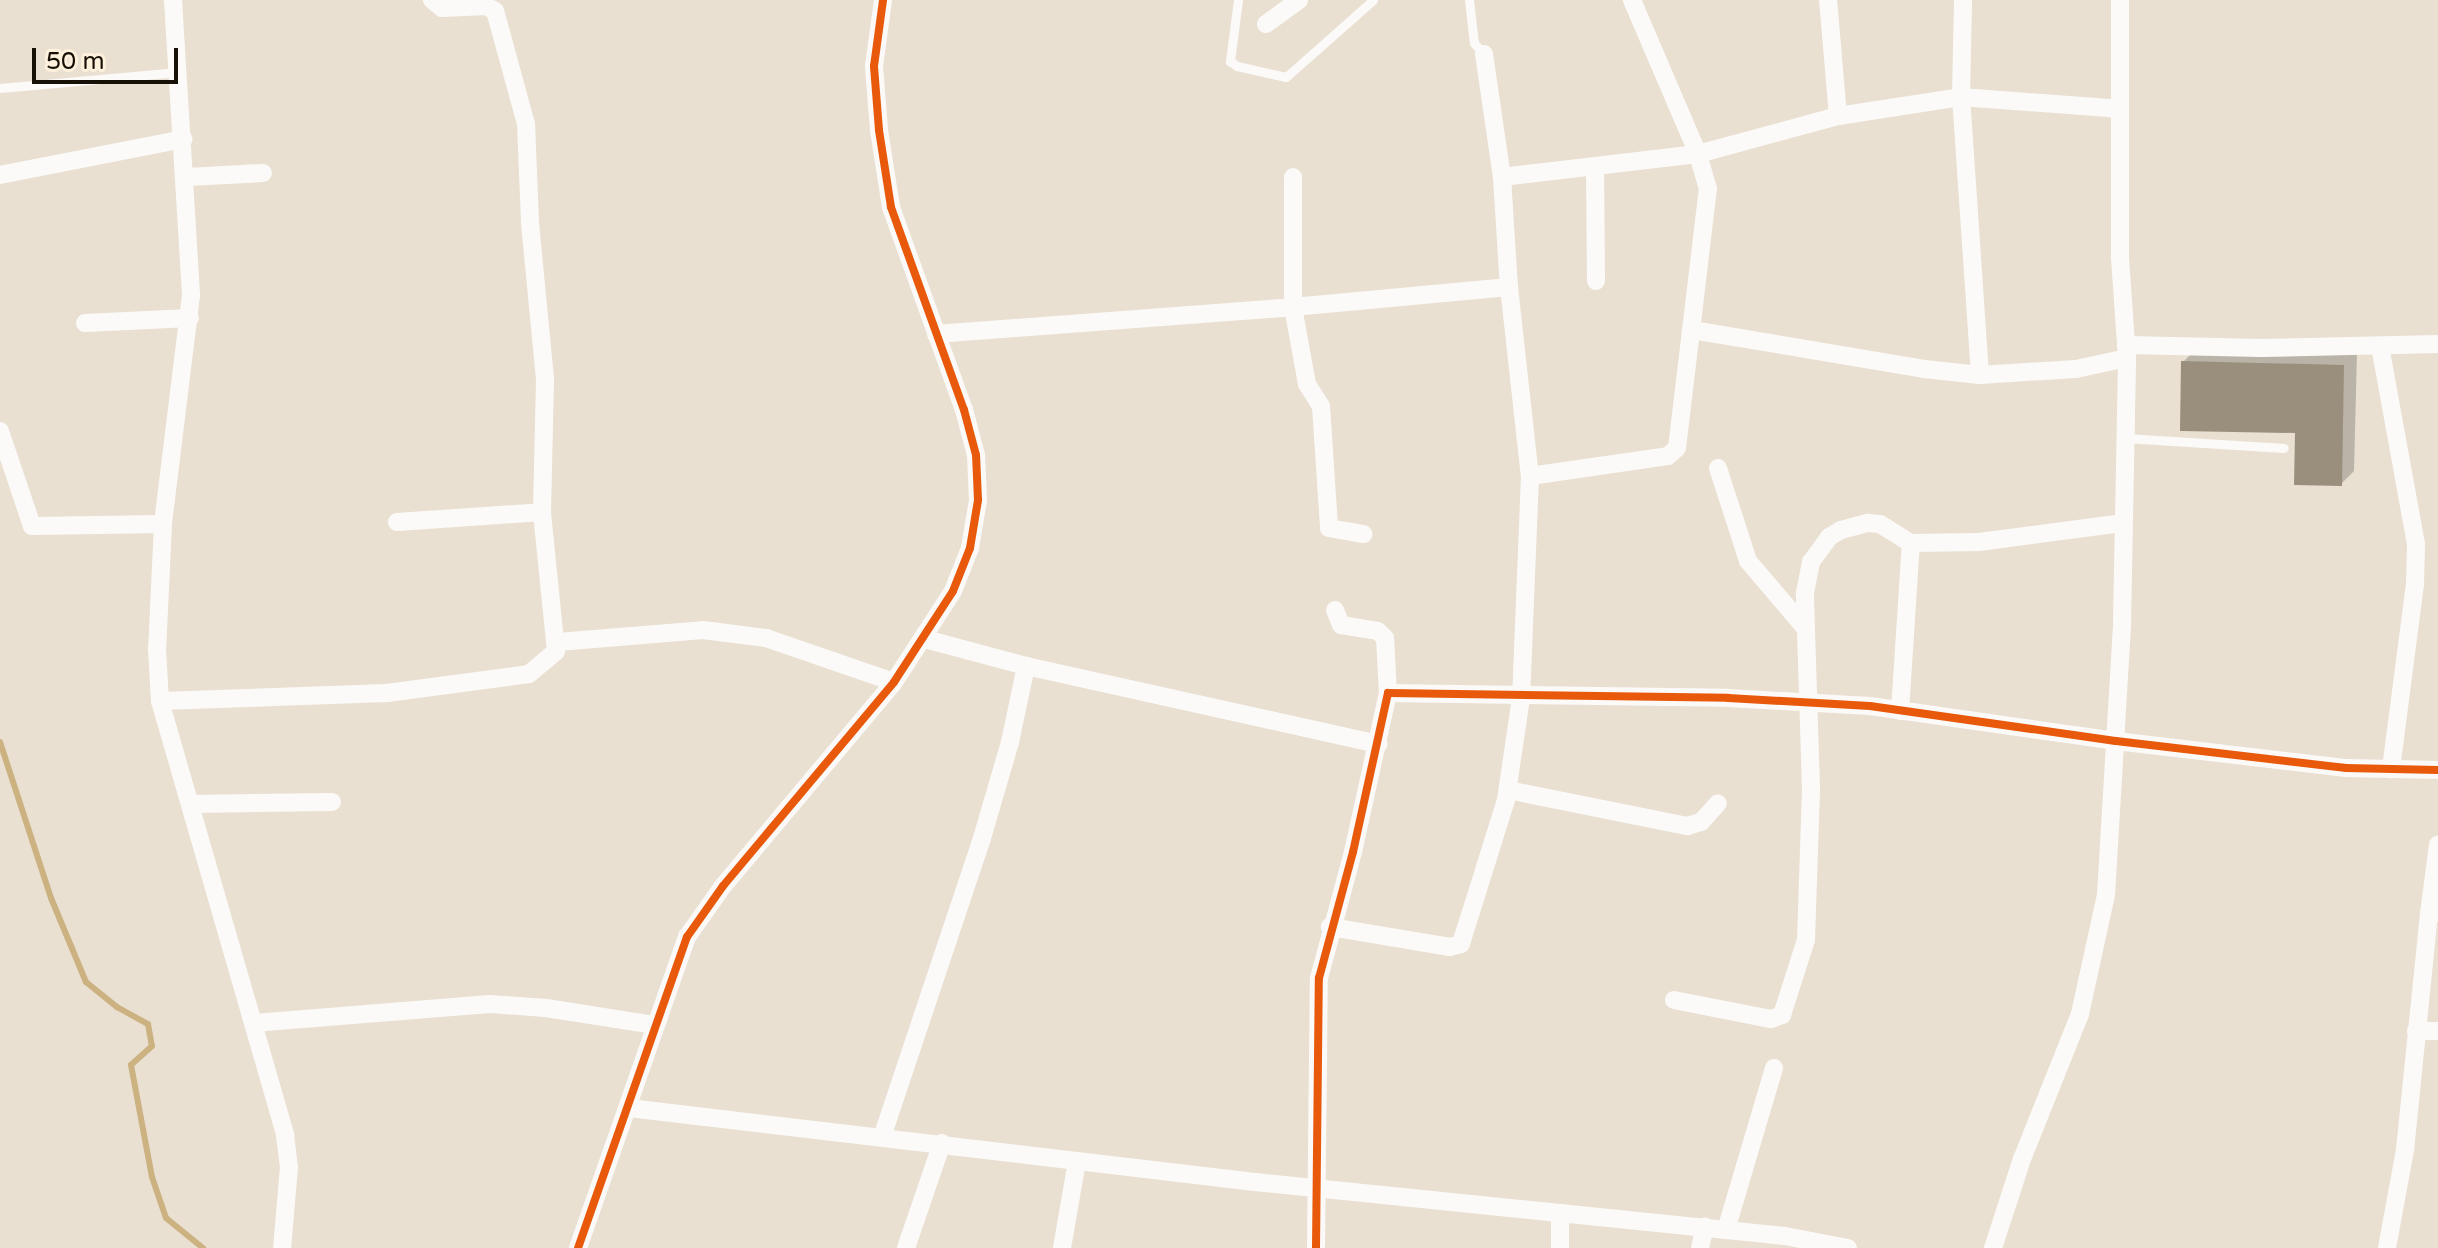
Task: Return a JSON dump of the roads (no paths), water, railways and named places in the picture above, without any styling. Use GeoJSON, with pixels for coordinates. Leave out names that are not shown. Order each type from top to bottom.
{"type":"FeatureCollection","features":[{"type":"Feature","properties":{"kind":"street"},"geometry":{"type":"LineString","coordinates":[[173,0],[187,177],[190,318],[163,524],[157,635],[160,701],[287,1146],[287,1211],[282,1248]]}},
{"type":"Feature","properties":{"kind":"street"},"geometry":{"type":"LineString","coordinates":[[160,701],[387,693],[529,674],[552,656],[558,642],[542,512],[545,379],[530,222],[526,124],[515,74],[495,11],[486,6],[442,8],[432,0]]}},
{"type":"Feature","properties":{"kind":"street"},"geometry":{"type":"LineString","coordinates":[[578,1248],[687,937],[723,886],[894,682],[925,639],[953,591],[970,548],[978,500],[976,455],[891,207],[879,130],[874,66],[883,0]]}},
{"type":"Feature","properties":{"kind":"street"},"geometry":{"type":"LineString","coordinates":[[1266,24],[1299,0]]}},
{"type":"Feature","properties":{"kind":"street"},"geometry":{"type":"LineString","coordinates":[[1530,476],[1673,455],[1677,448],[1708,208],[1705,171],[1632,0]]}},
{"type":"Feature","properties":{"kind":"street"},"geometry":{"type":"LineString","coordinates":[[1828,0],[1838,116]]}},
{"type":"Feature","properties":{"kind":"street"},"geometry":{"type":"LineString","coordinates":[[1963,0],[1961,97],[1980,375]]}},
{"type":"Feature","properties":{"kind":"street"},"geometry":{"type":"LineString","coordinates":[[1993,1248],[2022,1159],[2080,1014],[2106,895],[2116,741],[2124,523],[2126,351],[2120,257],[2120,0]]}},
{"type":"Feature","properties":{"kind":"street"},"geometry":{"type":"LineString","coordinates":[[1330,927],[1450,947],[1461,944],[1508,790],[1521,698],[1530,476],[1509,287],[1502,177],[1484,54]]}},
{"type":"Feature","properties":{"kind":"street"},"geometry":{"type":"LineString","coordinates":[[1502,177],[1698,154],[1838,116],[1961,97],[2119,109]]}},
{"type":"Feature","properties":{"kind":"street"},"geometry":{"type":"LineString","coordinates":[[0,175],[183,139]]}},
{"type":"Feature","properties":{"kind":"street"},"geometry":{"type":"LineString","coordinates":[[1595,166],[1596,281]]}},
{"type":"Feature","properties":{"kind":"street"},"geometry":{"type":"LineString","coordinates":[[187,177],[263,173]]}},
{"type":"Feature","properties":{"kind":"street"},"geometry":{"type":"LineString","coordinates":[[1293,177],[1293,307],[1307,384],[1321,406],[1329,528],[1363,534]]}},
{"type":"Feature","properties":{"kind":"street"},"geometry":{"type":"LineString","coordinates":[[936,334],[1509,287]]}},
{"type":"Feature","properties":{"kind":"street"},"geometry":{"type":"LineString","coordinates":[[85,323],[190,318]]}},
{"type":"Feature","properties":{"kind":"street"},"geometry":{"type":"LineString","coordinates":[[1692,330],[1924,369],[1980,375],[2076,369],[2126,351],[2438,344]]}},
{"type":"Feature","properties":{"kind":"street"},"geometry":{"type":"LineString","coordinates":[[2380,346],[2416,544],[2415,584],[2391,769]]}},
{"type":"Feature","properties":{"kind":"street"},"geometry":{"type":"LineString","coordinates":[[0,431],[32,526],[163,524]]}},
{"type":"Feature","properties":{"kind":"street"},"geometry":{"type":"LineString","coordinates":[[1718,468],[1748,561],[1806,629]]}},
{"type":"Feature","properties":{"kind":"street"},"geometry":{"type":"LineString","coordinates":[[397,522],[542,512]]}},
{"type":"Feature","properties":{"kind":"street"},"geometry":{"type":"LineString","coordinates":[[1674,1000],[1771,1019],[1782,1015],[1806,940],[1811,789],[1806,629],[1809,571],[1829,537],[1841,530],[1868,523],[1880,524],[1911,543],[1979,542],[2124,523]]}},
{"type":"Feature","properties":{"kind":"street"},"geometry":{"type":"LineString","coordinates":[[1900,711],[1911,543]]}},
{"type":"Feature","properties":{"kind":"street"},"geometry":{"type":"LineString","coordinates":[[1316,1248],[1319,978],[1330,927],[1353,852],[1388,693],[1385,638],[1378,631],[1341,625],[1335,610]]}},
{"type":"Feature","properties":{"kind":"street"},"geometry":{"type":"LineString","coordinates":[[558,642],[703,630],[766,638],[894,682]]}},
{"type":"Feature","properties":{"kind":"street"},"geometry":{"type":"LineString","coordinates":[[925,639],[1026,666],[1378,744]]}},
{"type":"Feature","properties":{"kind":"street"},"geometry":{"type":"LineString","coordinates":[[882,1137],[982,838],[1010,742],[1026,666]]}},
{"type":"Feature","properties":{"kind":"street"},"geometry":{"type":"LineString","coordinates":[[1388,693],[1521,698],[1625,696],[1807,703],[1900,711],[2346,768],[2438,770]]}},
{"type":"Feature","properties":{"kind":"street"},"geometry":{"type":"LineString","coordinates":[[1508,790],[1687,826],[1701,822],[1718,803]]}},
{"type":"Feature","properties":{"kind":"street"},"geometry":{"type":"LineString","coordinates":[[191,804],[332,802]]}},
{"type":"Feature","properties":{"kind":"street"},"geometry":{"type":"LineString","coordinates":[[2387,1248],[2405,1150],[2438,845]]}},
{"type":"Feature","properties":{"kind":"street"},"geometry":{"type":"LineString","coordinates":[[253,1023],[490,1004],[546,1008],[654,1025]]}},
{"type":"Feature","properties":{"kind":"street"},"geometry":{"type":"LineString","coordinates":[[2416,1031],[2438,1031]]}},
{"type":"Feature","properties":{"kind":"street"},"geometry":{"type":"LineString","coordinates":[[1726,1230],[1774,1068]]}},
{"type":"Feature","properties":{"kind":"street"},"geometry":{"type":"LineString","coordinates":[[629,1108],[1077,1161],[1705,1227],[1848,1248]]}},
{"type":"Feature","properties":{"kind":"street"},"geometry":{"type":"LineString","coordinates":[[906,1248],[942,1143]]}},
{"type":"Feature","properties":{"kind":"street"},"geometry":{"type":"LineString","coordinates":[[1062,1248],[1077,1161]]}},
{"type":"Feature","properties":{"kind":"street"},"geometry":{"type":"LineString","coordinates":[[1560,1213],[1560,1248]]}},
{"type":"Feature","properties":{"kind":"street"},"geometry":{"type":"LineString","coordinates":[[1700,1248],[1705,1227]]}},
{"type":"Feature","properties":{"kind":"lane"},"geometry":{"type":"LineString","coordinates":[[1238,0],[1230,61],[1237,66],[1286,77],[1373,0]]}},
{"type":"Feature","properties":{"kind":"lane"},"geometry":{"type":"LineString","coordinates":[[1469,0],[1474,43],[1484,54]]}},
{"type":"Feature","properties":{"kind":"lane"},"geometry":{"type":"LineString","coordinates":[[0,88],[178,72]]}},
{"type":"Feature","properties":{"kind":"lane"},"geometry":{"type":"LineString","coordinates":[[2125,438],[2284,448]]}},
{"type":"Feature","properties":{"kind":"waterway"},"geometry":{"type":"LineString","coordinates":[[0,742],[51,898],[86,982],[117,1007],[148,1024],[152,1046],[131,1065],[152,1177],[166,1218],[203,1248]]}}]}
